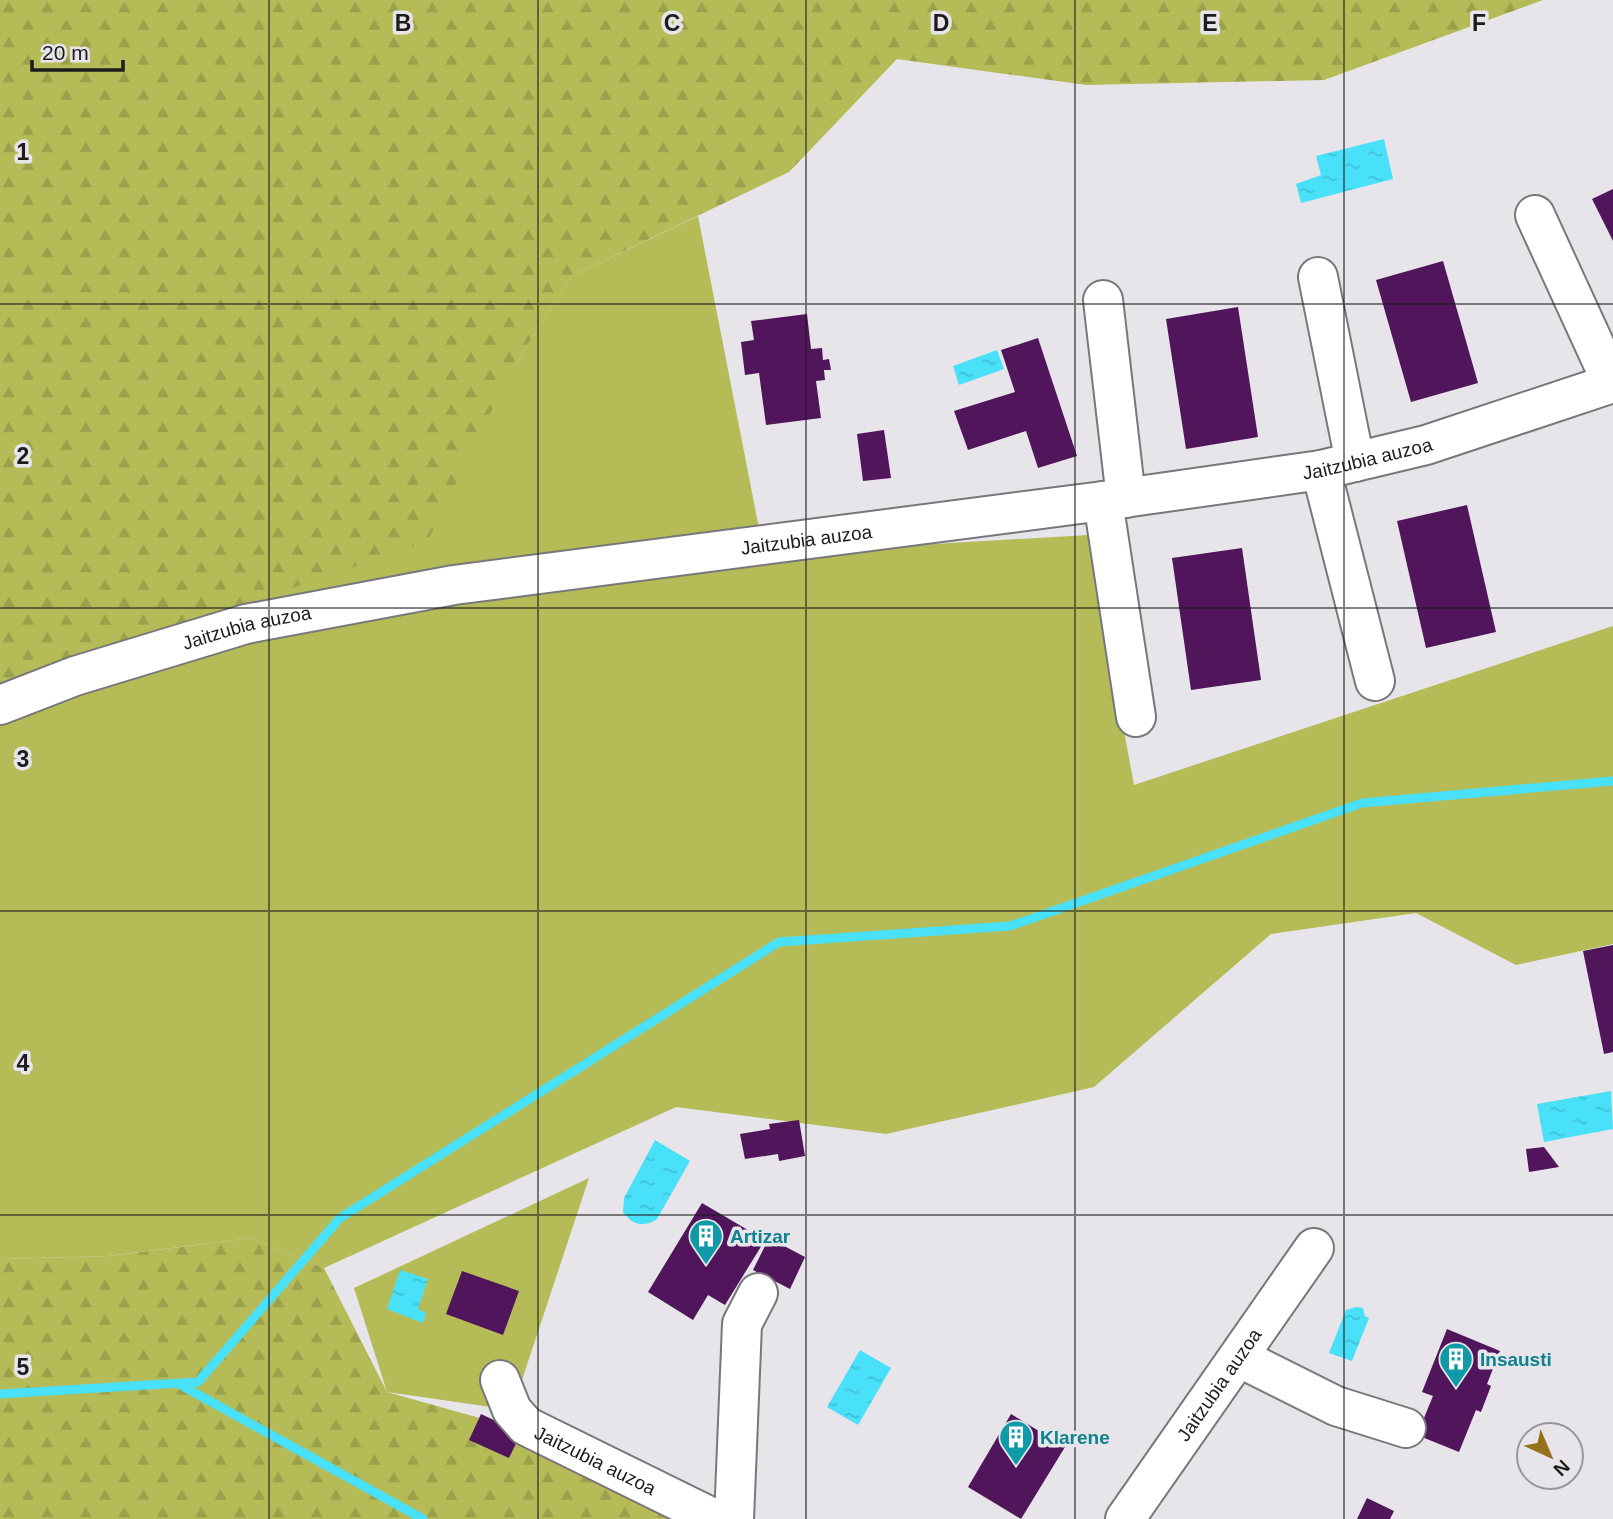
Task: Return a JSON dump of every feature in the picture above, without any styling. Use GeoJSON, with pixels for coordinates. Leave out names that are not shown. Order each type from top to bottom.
{"type":"FeatureCollection","features":[{"type":"Feature","properties":{"kind":"street"},"geometry":{"type":"LineString","coordinates":[[1535,215],[1613,383]]}},
{"type":"Feature","properties":{"kind":"street"},"geometry":{"type":"LineString","coordinates":[[1318,277],[1338,466],[1375,681]]}},
{"type":"Feature","properties":{"kind":"street"},"geometry":{"type":"LineString","coordinates":[[1102,300],[1114,500],[1136,718]]}},
{"type":"Feature","properties":{"kind":"street","name":"Jaitzubia auzoa"},"geometry":{"type":"LineString","coordinates":[[0,705],[75,676],[246,624],[454,585],[1114,500],[1338,466],[1426,444],[1613,383]]}},
{"type":"Feature","properties":{"kind":"street","name":"Jaitzubia auzoa"},"geometry":{"type":"LineString","coordinates":[[1125,1519],[1240,1358],[1314,1248]]}},
{"type":"Feature","properties":{"kind":"street"},"geometry":{"type":"LineString","coordinates":[[734,1519],[741,1324],[758,1293]]}},
{"type":"Feature","properties":{"kind":"street"},"geometry":{"type":"LineString","coordinates":[[1240,1358],[1336,1406],[1406,1428]]}},
{"type":"Feature","properties":{"kind":"street","name":"Jaitzubia auzoa"},"geometry":{"type":"LineString","coordinates":[[500,1380],[512,1410],[526,1426],[715,1519]]}},
{"type":"Feature","properties":{"kind":"green space"},"geometry":{"type":"Polygon","coordinates":[[[0,0],[1543,0],[1324,80],[1086,85],[897,59],[789,172],[572,276],[514,366],[427,542],[169,630],[0,701],[0,0]]]}},
{"type":"Feature","properties":{"kind":"green space"},"geometry":{"type":"Polygon","coordinates":[[[698,216],[764,554],[1088,535],[1134,785],[1613,626],[1613,944],[1516,965],[1416,913],[1271,934],[1094,1087],[886,1134],[676,1107],[324,1268],[251,1238],[108,1256],[0,1259],[0,701],[514,366],[572,276],[698,216]]]}},
{"type":"Feature","properties":{"kind":"green space"},"geometry":{"type":"Polygon","coordinates":[[[589,1178],[512,1410],[387,1392],[354,1288],[589,1178]]]}},
{"type":"Feature","properties":{"kind":"green space"},"geometry":{"type":"Polygon","coordinates":[[[251,1238],[324,1268],[387,1392],[519,1429],[708,1519],[0,1519],[0,1259],[109,1256],[251,1238]]]}},
{"type":"Feature","properties":{"kind":"water"},"geometry":{"type":"Polygon","coordinates":[[[1384,139],[1393,179],[1301,203],[1296,184],[1321,175],[1316,156],[1384,139]]]}},
{"type":"Feature","properties":{"kind":"water"},"geometry":{"type":"Polygon","coordinates":[[[997,350],[1004,369],[959,385],[953,366],[997,350]]]}},
{"type":"Feature","properties":{"kind":"water"},"geometry":{"type":"Polygon","coordinates":[[[1611,1091],[1613,1129],[1544,1142],[1537,1104],[1611,1091]]]}},
{"type":"Feature","properties":{"kind":"water"},"geometry":{"type":"Polygon","coordinates":[[[655,1140],[690,1161],[657,1219],[647,1224],[638,1224],[623,1212],[624,1198],[655,1140]]]}},
{"type":"Feature","properties":{"kind":"water"},"geometry":{"type":"Polygon","coordinates":[[[400,1270],[428,1279],[418,1309],[426,1313],[423,1323],[387,1309],[400,1270]]]}},
{"type":"Feature","properties":{"kind":"water"},"geometry":{"type":"Polygon","coordinates":[[[1363,1308],[1365,1316],[1369,1318],[1352,1361],[1329,1353],[1346,1310],[1363,1308]]]}},
{"type":"Feature","properties":{"kind":"water"},"geometry":{"type":"Polygon","coordinates":[[[860,1350],[891,1368],[858,1425],[827,1407],[860,1350]]]}},
{"type":"Feature","properties":{"kind":"building"},"geometry":{"type":"Polygon","coordinates":[[[1613,189],[1613,241],[1592,199],[1613,189]]]}},
{"type":"Feature","properties":{"kind":"building"},"geometry":{"type":"Polygon","coordinates":[[[1443,261],[1478,383],[1411,402],[1376,280],[1443,261]]]}},
{"type":"Feature","properties":{"kind":"building"},"geometry":{"type":"Polygon","coordinates":[[[1238,307],[1258,437],[1186,449],[1166,319],[1238,307]]]}},
{"type":"Feature","properties":{"kind":"building"},"geometry":{"type":"Polygon","coordinates":[[[807,314],[811,349],[822,348],[823,360],[829,359],[831,370],[824,370],[825,380],[816,381],[821,418],[766,425],[759,373],[745,375],[741,342],[754,340],[751,321],[807,314]]]}},
{"type":"Feature","properties":{"kind":"building"},"geometry":{"type":"Polygon","coordinates":[[[1038,338],[1077,456],[1038,468],[1026,431],[968,450],[954,411],[1015,392],[1001,350],[1038,338]]]}},
{"type":"Feature","properties":{"kind":"building"},"geometry":{"type":"Polygon","coordinates":[[[884,430],[891,478],[863,481],[857,434],[884,430]]]}},
{"type":"Feature","properties":{"kind":"building"},"geometry":{"type":"Polygon","coordinates":[[[1467,505],[1496,632],[1426,648],[1397,521],[1467,505]]]}},
{"type":"Feature","properties":{"kind":"building"},"geometry":{"type":"Polygon","coordinates":[[[1242,548],[1261,680],[1191,690],[1172,558],[1242,548]]]}},
{"type":"Feature","properties":{"kind":"building"},"geometry":{"type":"Polygon","coordinates":[[[1613,945],[1613,1052],[1604,1054],[1583,951],[1613,945]]]}},
{"type":"Feature","properties":{"kind":"building"},"geometry":{"type":"Polygon","coordinates":[[[799,1120],[805,1156],[779,1161],[778,1154],[745,1159],[740,1134],[770,1129],[769,1124],[799,1120]]]}},
{"type":"Feature","properties":{"kind":"building"},"geometry":{"type":"Polygon","coordinates":[[[1544,1147],[1559,1167],[1529,1172],[1526,1149],[1544,1147]]]}},
{"type":"Feature","properties":{"kind":"building","name":"Artizar"},"geometry":{"type":"Polygon","coordinates":[[[702,1203],[765,1240],[725,1305],[708,1295],[693,1320],[648,1292],[702,1203]]]}},
{"type":"Feature","properties":{"kind":"building"},"geometry":{"type":"Polygon","coordinates":[[[769,1238],[805,1257],[790,1289],[753,1270],[769,1238]]]}},
{"type":"Feature","properties":{"kind":"building"},"geometry":{"type":"Polygon","coordinates":[[[462,1271],[519,1291],[503,1335],[446,1314],[462,1271]]]}},
{"type":"Feature","properties":{"kind":"building","name":"Insausti"},"geometry":{"type":"Polygon","coordinates":[[[1447,1329],[1500,1351],[1487,1384],[1491,1386],[1481,1412],[1476,1410],[1459,1452],[1417,1435],[1433,1396],[1422,1392],[1447,1329]]]}},
{"type":"Feature","properties":{"kind":"building"},"geometry":{"type":"Polygon","coordinates":[[[481,1414],[521,1433],[509,1458],[469,1440],[481,1414]]]}},
{"type":"Feature","properties":{"kind":"building","name":"Klarene"},"geometry":{"type":"Polygon","coordinates":[[[1011,1414],[1065,1447],[1021,1519],[968,1487],[1011,1414]]]}},
{"type":"Feature","properties":{"kind":"building"},"geometry":{"type":"Polygon","coordinates":[[[1367,1498],[1394,1511],[1390,1519],[1357,1519],[1367,1498]]]}},
{"type":"Feature","properties":{"kind":"waterway"},"geometry":{"type":"LineString","coordinates":[[0,1394],[198,1382],[340,1218],[779,942],[1010,926],[1362,803],[1613,781]]}},
{"type":"Feature","properties":{"kind":"waterway"},"geometry":{"type":"LineString","coordinates":[[179,1384],[423,1519]]}},
{"type":"Feature","properties":{"kind":"place","name":"Artizar"},"geometry":{"type":"Point","coordinates":[706,1266]}},
{"type":"Feature","properties":{"kind":"place","name":"Insausti"},"geometry":{"type":"Point","coordinates":[1456,1389]}},
{"type":"Feature","properties":{"kind":"place","name":"Klarene"},"geometry":{"type":"Point","coordinates":[1016,1467]}}]}
